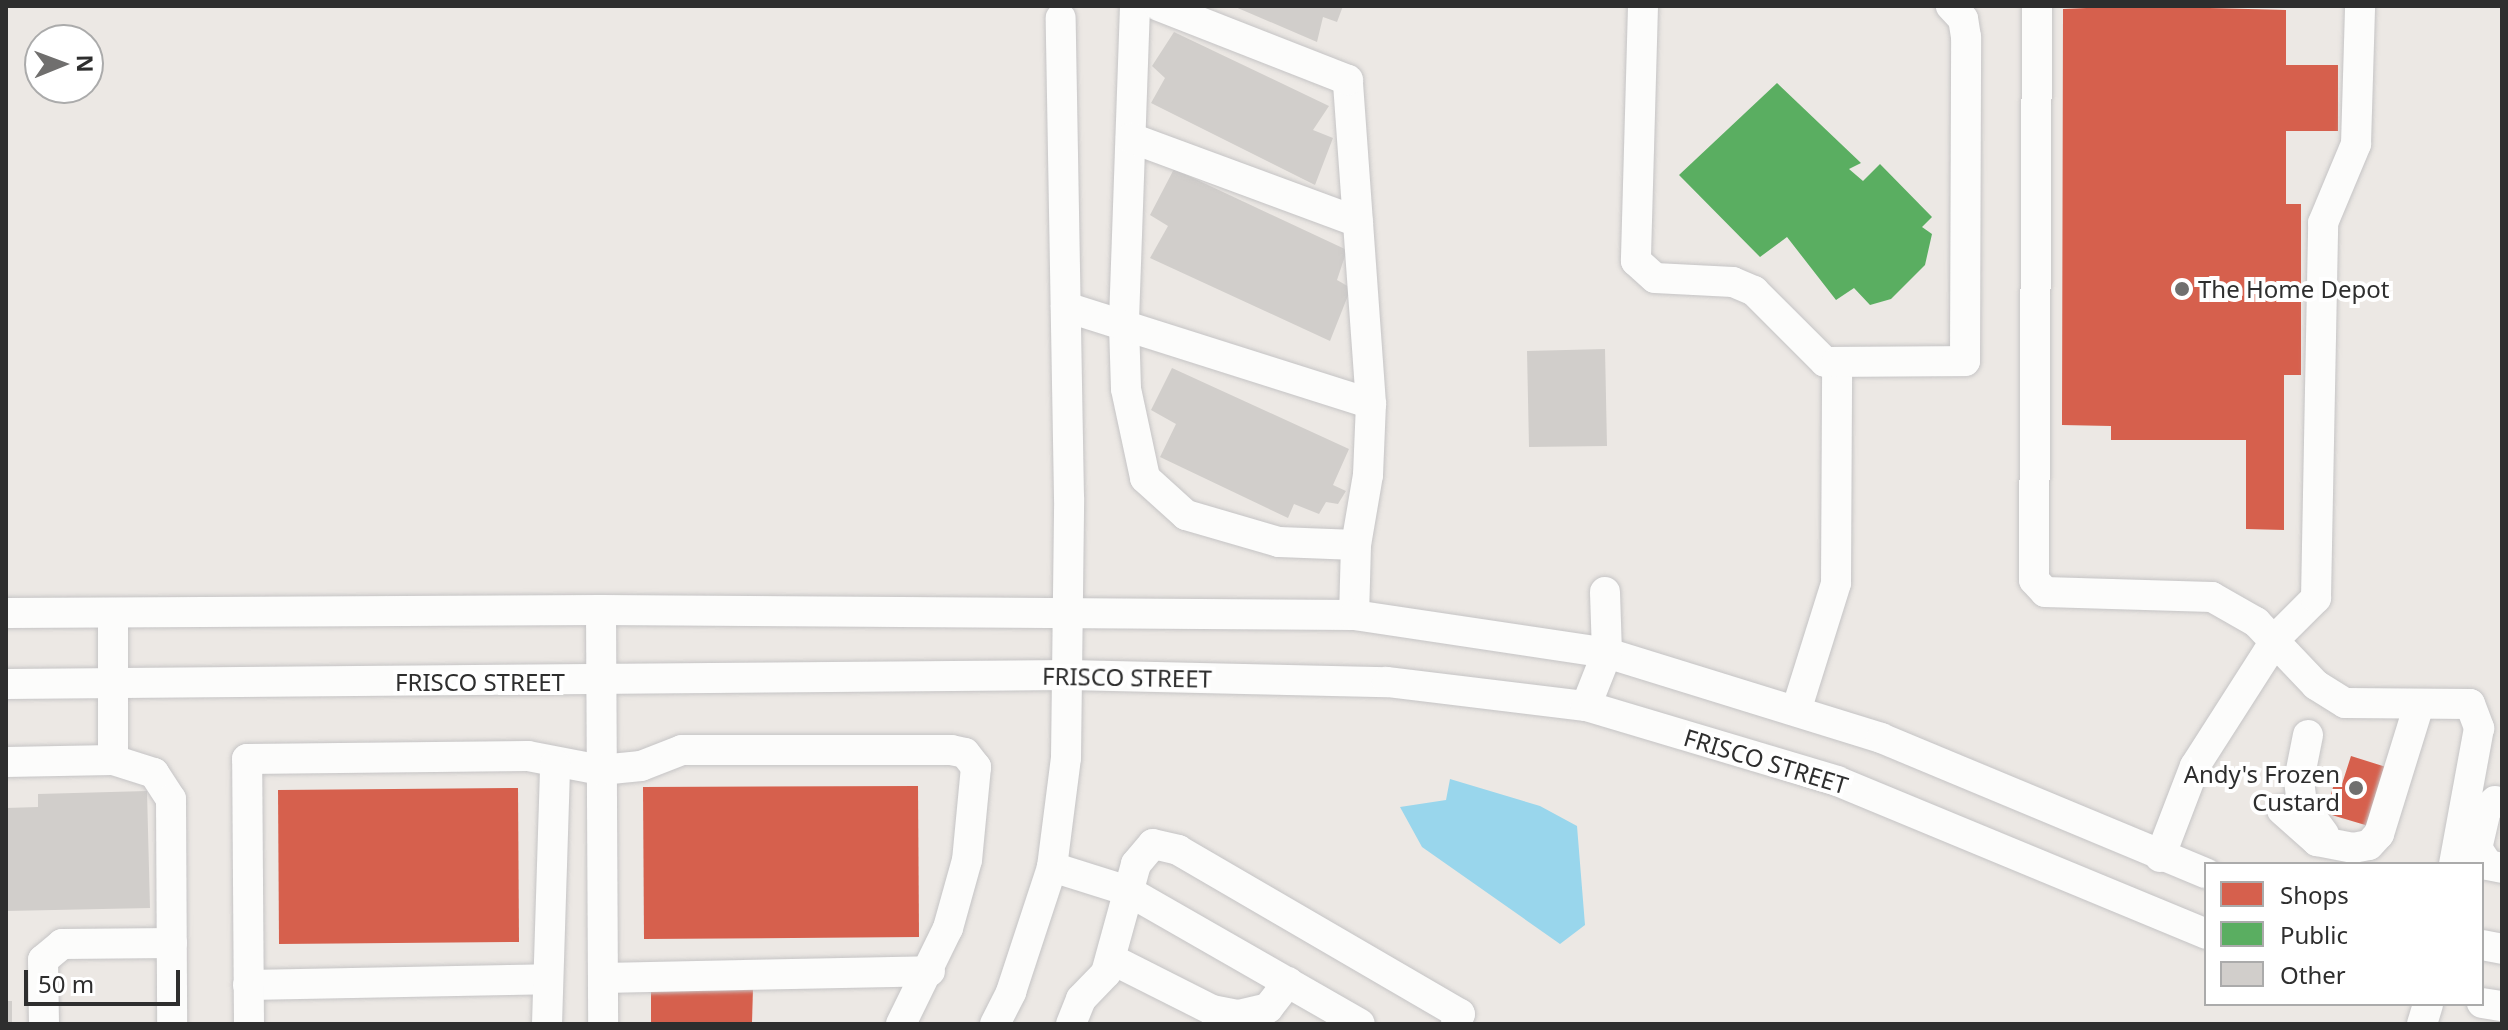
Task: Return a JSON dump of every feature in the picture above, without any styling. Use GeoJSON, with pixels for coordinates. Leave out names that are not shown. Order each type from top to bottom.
{"type":"FeatureCollection","features":[{"type":"Feature","properties":{"kind":"street"},"geometry":{"type":"LineString","coordinates":[[1135,6],[1124,325],[1126,389],[1145,478],[1186,515],[1279,542],[1356,545]]}},
{"type":"Feature","properties":{"kind":"street"},"geometry":{"type":"LineString","coordinates":[[1159,6],[1348,80],[1371,404],[1368,475],[1356,545],[1354,615]]}},
{"type":"Feature","properties":{"kind":"street"},"geometry":{"type":"LineString","coordinates":[[1643,6],[1636,261],[1655,278],[1733,282],[1754,291],[1825,362],[1965,361],[1966,37],[1963,19],[1951,6]]}},
{"type":"Feature","properties":{"kind":"street"},"geometry":{"type":"LineString","coordinates":[[2037,6],[2034,580],[2045,592],[2212,597],[2256,622],[2273,644],[2332,697],[2358,704],[2470,704],[2488,755],[2488,800],[2477,848],[2488,865],[2502,868]]}},
{"type":"Feature","properties":{"kind":"street"},"geometry":{"type":"LineString","coordinates":[[2160,857],[2195,766],[2273,644],[2316,598],[2323,223],[2356,144],[2360,6]]}},
{"type":"Feature","properties":{"kind":"street"},"geometry":{"type":"LineString","coordinates":[[995,1024],[1011,992],[1052,867],[1066,758],[1066,307],[1061,18]]}},
{"type":"Feature","properties":{"kind":"street"},"geometry":{"type":"LineString","coordinates":[[1131,138],[1358,222]]}},
{"type":"Feature","properties":{"kind":"street"},"geometry":{"type":"LineString","coordinates":[[1066,307],[1371,404]]}},
{"type":"Feature","properties":{"kind":"street"},"geometry":{"type":"LineString","coordinates":[[1796,711],[1836,583],[1837,362]]}},
{"type":"Feature","properties":{"kind":"street"},"geometry":{"type":"LineString","coordinates":[[1586,706],[1607,653],[1605,592]]}},
{"type":"Feature","properties":{"kind":"street"},"geometry":{"type":"LineString","coordinates":[[601,610],[603,1024]]}},
{"type":"Feature","properties":{"kind":"street"},"geometry":{"type":"LineString","coordinates":[[6,613],[601,610],[1354,615],[1607,653],[1881,738],[2160,857],[2204,872]]}},
{"type":"Feature","properties":{"kind":"street"},"geometry":{"type":"LineString","coordinates":[[113,613],[113,760]]}},
{"type":"Feature","properties":{"kind":"street","name":"FRISCO STREET"},"geometry":{"type":"LineString","coordinates":[[6,684],[600,682],[1068,675],[1387,682],[1586,706],[1837,781],[2204,933]]}},
{"type":"Feature","properties":{"kind":"street"},"geometry":{"type":"LineString","coordinates":[[2282,810],[2317,841],[2331,841],[2353,848],[2369,845],[2379,834],[2419,705]]}},
{"type":"Feature","properties":{"kind":"street"},"geometry":{"type":"LineString","coordinates":[[2308,735],[2299,780],[2302,804],[2331,841]]}},
{"type":"Feature","properties":{"kind":"street"},"geometry":{"type":"LineString","coordinates":[[249,1024],[247,759],[528,756],[555,764],[601,770],[641,766],[682,750],[965,753],[976,767],[978,788],[967,860],[930,971],[901,1024]]}},
{"type":"Feature","properties":{"kind":"street"},"geometry":{"type":"LineString","coordinates":[[6,762],[113,760],[154,773],[171,799],[172,1024]]}},
{"type":"Feature","properties":{"kind":"street"},"geometry":{"type":"LineString","coordinates":[[547,1024],[555,764]]}},
{"type":"Feature","properties":{"kind":"street"},"geometry":{"type":"LineString","coordinates":[[2455,862],[2488,800]]}},
{"type":"Feature","properties":{"kind":"street"},"geometry":{"type":"LineString","coordinates":[[1071,1024],[1081,999],[1106,973],[1141,854],[1153,844],[1178,850],[1460,1014],[1456,1024]]}},
{"type":"Feature","properties":{"kind":"street"},"geometry":{"type":"LineString","coordinates":[[1052,867],[1128,891],[1360,1024]]}},
{"type":"Feature","properties":{"kind":"street"},"geometry":{"type":"LineString","coordinates":[[44,1024],[43,960],[62,944],[172,943]]}},
{"type":"Feature","properties":{"kind":"street"},"geometry":{"type":"LineString","coordinates":[[1111,959],[1212,1010],[1238,1015],[1268,1008],[1288,982]]}},
{"type":"Feature","properties":{"kind":"street"},"geometry":{"type":"LineString","coordinates":[[603,978],[930,971]]}},
{"type":"Feature","properties":{"kind":"street"},"geometry":{"type":"LineString","coordinates":[[248,985],[548,979]]}},
{"type":"Feature","properties":{"kind":"water"},"geometry":{"type":"Polygon","coordinates":[[[1450,779],[1540,806],[1577,826],[1585,925],[1560,944],[1422,847],[1400,807],[1446,800],[1450,779]]]}},
{"type":"Feature","properties":{"kind":"building: Shops","name":"The Home Depot"},"geometry":{"type":"Polygon","coordinates":[[[2133,6],[2286,10],[2286,65],[2338,65],[2338,131],[2286,131],[2286,204],[2301,204],[2301,375],[2284,375],[2284,530],[2246,529],[2246,440],[2111,440],[2111,426],[2062,425],[2063,9],[2133,6]]]}},
{"type":"Feature","properties":{"kind":"building: Shops","name":"Andy's Frozen Custard"},"geometry":{"type":"Polygon","coordinates":[[[2351,756],[2386,767],[2372,827],[2325,813],[2335,781],[2342,784],[2351,756]]]}},
{"type":"Feature","properties":{"kind":"building: Shops"},"geometry":{"type":"Polygon","coordinates":[[[918,786],[919,937],[644,939],[643,787],[918,786]]]}},
{"type":"Feature","properties":{"kind":"building: Shops"},"geometry":{"type":"Polygon","coordinates":[[[518,788],[519,942],[279,944],[278,790],[518,788]]]}},
{"type":"Feature","properties":{"kind":"building: Shops"},"geometry":{"type":"Polygon","coordinates":[[[651,988],[753,988],[752,1023],[651,1023],[651,988]]]}},
{"type":"Feature","properties":{"kind":"building: Public"},"geometry":{"type":"Polygon","coordinates":[[[1777,83],[1861,163],[1849,169],[1863,181],[1880,164],[1932,217],[1922,227],[1932,234],[1925,265],[1891,299],[1870,305],[1854,288],[1836,300],[1787,237],[1760,257],[1679,175],[1777,83]]]}},
{"type":"Feature","properties":{"kind":"building: Other"},"geometry":{"type":"Polygon","coordinates":[[[1233,6],[1343,6],[1337,22],[1323,17],[1317,42],[1233,6]]]}},
{"type":"Feature","properties":{"kind":"building: Other"},"geometry":{"type":"Polygon","coordinates":[[[1174,32],[1329,106],[1313,130],[1333,138],[1315,185],[1151,103],[1165,78],[1152,66],[1174,32]]]}},
{"type":"Feature","properties":{"kind":"building: Other"},"geometry":{"type":"Polygon","coordinates":[[[1174,169],[1347,250],[1337,280],[1351,288],[1330,341],[1150,258],[1168,226],[1150,215],[1174,169]]]}},
{"type":"Feature","properties":{"kind":"building: Other"},"geometry":{"type":"Polygon","coordinates":[[[1605,349],[1607,446],[1529,447],[1527,351],[1605,349]]]}},
{"type":"Feature","properties":{"kind":"building: Other"},"geometry":{"type":"Polygon","coordinates":[[[1172,368],[1349,449],[1333,485],[1346,491],[1338,504],[1326,502],[1319,514],[1294,504],[1288,518],[1160,457],[1176,424],[1151,410],[1172,368]]]}},
{"type":"Feature","properties":{"kind":"building: Other"},"geometry":{"type":"Polygon","coordinates":[[[147,791],[150,908],[6,911],[6,808],[38,807],[38,794],[147,791]]]}},
{"type":"Feature","properties":{"kind":"building: Other"},"geometry":{"type":"Polygon","coordinates":[[[6,1001],[12,1001],[12,1024],[6,1024],[6,1001]]]}},
{"type":"Feature","properties":{"kind":"place","name":"The Home Depot"},"geometry":{"type":"Point","coordinates":[2182,289]}},
{"type":"Feature","properties":{"kind":"place","name":"Andy's Frozen Custard"},"geometry":{"type":"Point","coordinates":[2356,788]}}]}
